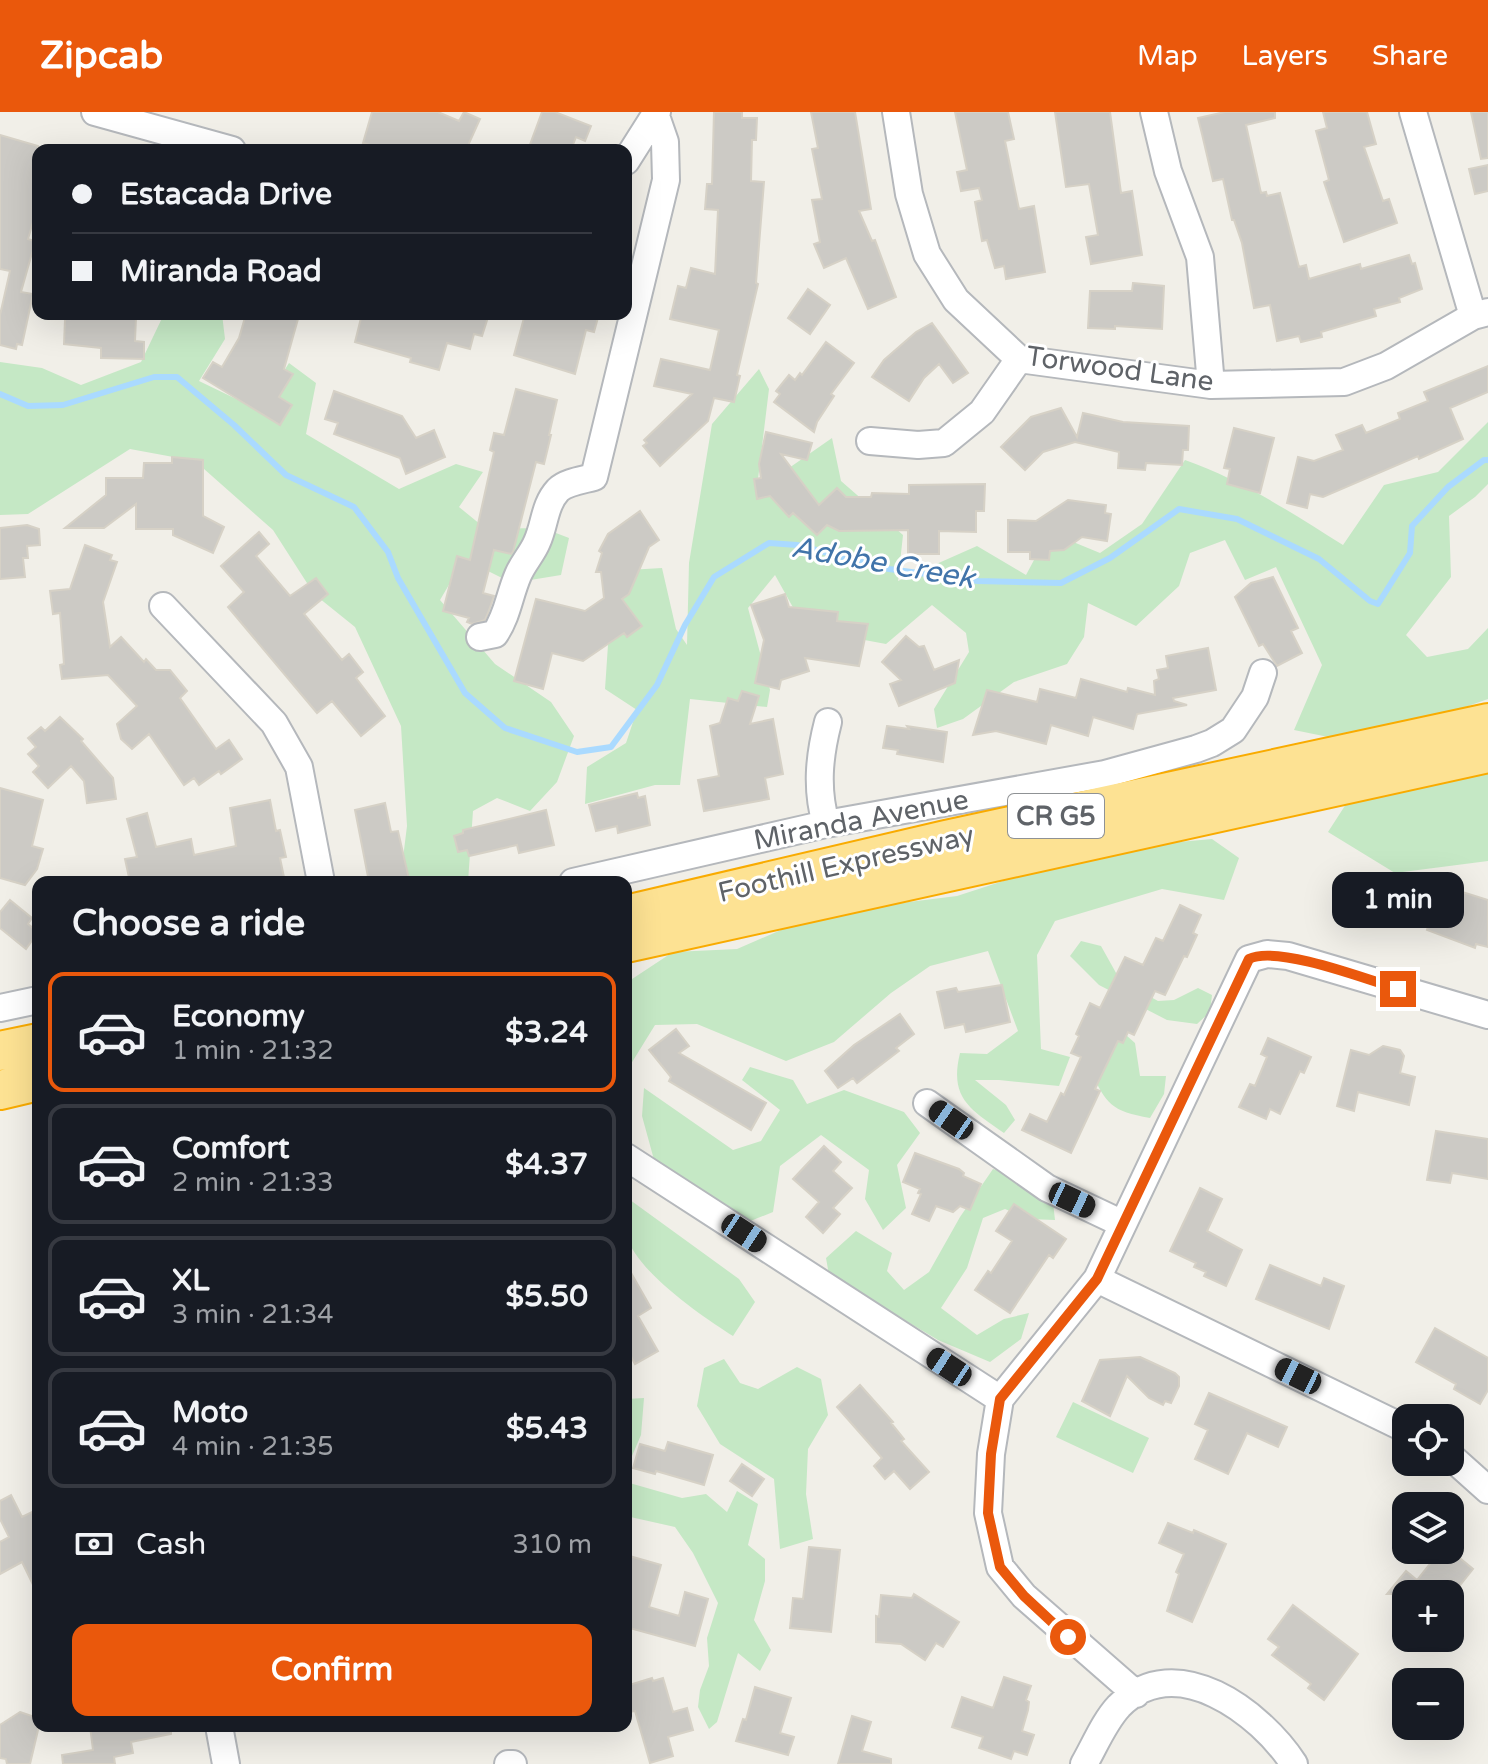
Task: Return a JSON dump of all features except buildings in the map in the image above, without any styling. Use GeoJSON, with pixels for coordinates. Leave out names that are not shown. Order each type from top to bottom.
{"type":"FeatureCollection","features":[{"type":"Feature","properties":{"kind":"highway","name":"Foothill Expressway"},"geometry":{"type":"LineString","coordinates":[[632,914],[946,840],[1488,723]]}},
{"type":"Feature","properties":{"kind":"highway","name":"Foothill Expressway"},"geometry":{"type":"LineString","coordinates":[[632,942],[1488,753]]}},
{"type":"Feature","properties":{"kind":"highway"},"geometry":{"type":"LineString","coordinates":[[0,1051],[32,1044]]}},
{"type":"Feature","properties":{"kind":"highway"},"geometry":{"type":"LineString","coordinates":[[0,1090],[32,1082]]}},
{"type":"Feature","properties":{"kind":"street"},"geometry":{"type":"LineString","coordinates":[[95,112],[206,144]]}},
{"type":"Feature","properties":{"kind":"street","name":"Torwood Lane"},"geometry":{"type":"LineString","coordinates":[[896,112],[909,194],[927,254],[956,300],[1019,359],[1211,385],[1344,382],[1386,366],[1480,314]]}},
{"type":"Feature","properties":{"kind":"street"},"geometry":{"type":"LineString","coordinates":[[1154,112],[1168,171],[1200,257],[1211,385]]}},
{"type":"Feature","properties":{"kind":"street"},"geometry":{"type":"LineString","coordinates":[[1413,112],[1480,314]]}},
{"type":"Feature","properties":{"kind":"street"},"geometry":{"type":"LineString","coordinates":[[632,150],[652,113]]}},
{"type":"Feature","properties":{"kind":"street"},"geometry":{"type":"LineString","coordinates":[[480,637],[495,634],[506,617],[520,570],[539,539],[543,515],[556,493],[562,486],[594,477],[666,180],[665,142],[652,113]]}},
{"type":"Feature","properties":{"kind":"street"},"geometry":{"type":"LineString","coordinates":[[870,441],[918,445],[944,443],[982,412],[1019,359]]}},
{"type":"Feature","properties":{"kind":"street"},"geometry":{"type":"LineString","coordinates":[[163,606],[274,723],[299,767],[320,876]]}},
{"type":"Feature","properties":{"kind":"street","name":"Miranda Avenue"},"geometry":{"type":"LineString","coordinates":[[599,876],[826,824],[1105,774],[1196,749],[1233,730],[1255,697],[1263,673]]}},
{"type":"Feature","properties":{"kind":"street"},"geometry":{"type":"LineString","coordinates":[[826,824],[820,802],[819,754],[828,722]]}},
{"type":"Feature","properties":{"kind":"street"},"geometry":{"type":"LineString","coordinates":[[1136,1694],[1024,1596],[1000,1567],[988,1513],[991,1454],[1000,1399],[1097,1279],[1249,959],[1267,954],[1288,956],[1488,1015]]}},
{"type":"Feature","properties":{"kind":"street"},"geometry":{"type":"LineString","coordinates":[[0,1008],[32,1001]]}},
{"type":"Feature","properties":{"kind":"street"},"geometry":{"type":"LineString","coordinates":[[927,1103],[1047,1188],[1123,1224]]}},
{"type":"Feature","properties":{"kind":"street"},"geometry":{"type":"LineString","coordinates":[[632,1161],[1000,1399]]}},
{"type":"Feature","properties":{"kind":"street"},"geometry":{"type":"LineString","coordinates":[[1097,1279],[1392,1422]]}},
{"type":"Feature","properties":{"kind":"street"},"geometry":{"type":"LineString","coordinates":[[1464,1469],[1488,1490]]}},
{"type":"Feature","properties":{"kind":"street"},"geometry":{"type":"LineString","coordinates":[[1084,1764],[1109,1718],[1121,1704],[1158,1685],[1175,1684],[1210,1691],[1245,1712],[1280,1741],[1294,1764]]}},
{"type":"Feature","properties":{"kind":"street"},"geometry":{"type":"LineString","coordinates":[[220,1732],[226,1764]]}},
{"type":"Feature","properties":{"kind":"green space"},"geometry":{"type":"Polygon","coordinates":[[[161,320],[223,320],[225,339],[199,381],[259,410],[289,363],[316,383],[306,434],[399,489],[456,464],[483,472],[459,507],[486,529],[543,528],[569,538],[561,575],[512,583],[464,559],[440,600],[495,664],[551,702],[574,736],[557,782],[530,811],[497,798],[473,811],[468,876],[401,876],[407,826],[401,726],[355,627],[314,594],[273,530],[195,461],[130,449],[28,514],[0,515],[0,362],[42,368],[81,385],[141,362],[161,320]]]}},
{"type":"Feature","properties":{"kind":"green space"},"geometry":{"type":"Polygon","coordinates":[[[759,369],[769,389],[758,479],[778,505],[789,468],[832,438],[841,481],[903,535],[898,581],[977,546],[1026,575],[1049,532],[1100,553],[1142,524],[1185,460],[1247,487],[1343,545],[1384,485],[1438,472],[1488,422],[1488,484],[1449,516],[1451,577],[1406,635],[1427,657],[1468,649],[1488,628],[1488,699],[1406,728],[1338,739],[1294,730],[1322,665],[1276,567],[1245,580],[1225,540],[1190,553],[1179,586],[1136,626],[1088,603],[1084,637],[1067,664],[1014,682],[963,719],[937,728],[934,709],[969,652],[966,633],[932,605],[886,644],[805,629],[775,575],[748,608],[770,690],[767,707],[690,699],[680,785],[655,785],[585,804],[587,767],[626,743],[637,710],[605,689],[608,645],[628,570],[662,568],[676,629],[687,645],[689,563],[712,424],[759,369]]]}},
{"type":"Feature","properties":{"kind":"green space"},"geometry":{"type":"Polygon","coordinates":[[[1488,770],[1488,861],[1395,873],[1328,832],[1348,801],[1488,770]]]}},
{"type":"Feature","properties":{"kind":"green space"},"geometry":{"type":"Polygon","coordinates":[[[1212,839],[1239,858],[1224,900],[1162,889],[1055,921],[1037,955],[1041,1049],[1070,1057],[1059,1086],[975,1080],[1006,1105],[1015,1120],[1004,1133],[972,1109],[960,1092],[957,1081],[960,1053],[987,1054],[1018,1031],[988,951],[930,966],[891,993],[834,1042],[786,1061],[697,1024],[655,1025],[632,1062],[632,979],[673,952],[737,949],[820,913],[957,896],[1102,849],[1212,839]]]}},
{"type":"Feature","properties":{"kind":"green space"},"geometry":{"type":"Polygon","coordinates":[[[1081,941],[1101,946],[1120,980],[1158,1001],[1174,1000],[1198,988],[1212,995],[1210,1012],[1197,1024],[1167,1020],[1099,985],[1070,956],[1081,941]]]}},
{"type":"Feature","properties":{"kind":"green space"},"geometry":{"type":"Polygon","coordinates":[[[1118,1028],[1135,1043],[1140,1076],[1166,1076],[1164,1094],[1150,1118],[1118,1109],[1106,1099],[1090,1070],[1118,1028]]]}},
{"type":"Feature","properties":{"kind":"green space"},"geometry":{"type":"Polygon","coordinates":[[[750,1067],[793,1080],[807,1104],[844,1090],[904,1112],[920,1133],[897,1165],[906,1208],[883,1230],[865,1199],[869,1170],[821,1135],[780,1166],[773,1212],[743,1224],[656,1167],[642,1116],[644,1088],[733,1150],[761,1141],[780,1110],[742,1080],[750,1067]]]}},
{"type":"Feature","properties":{"kind":"green space"},"geometry":{"type":"Polygon","coordinates":[[[993,1169],[1029,1181],[1052,1194],[1055,1220],[1029,1219],[1005,1209],[983,1218],[967,1268],[941,1308],[977,1335],[1004,1319],[1029,1313],[1021,1339],[990,1362],[938,1340],[829,1275],[826,1258],[856,1231],[892,1253],[887,1271],[904,1290],[929,1272],[960,1217],[993,1169]]]}},
{"type":"Feature","properties":{"kind":"green space"},"geometry":{"type":"Polygon","coordinates":[[[632,1201],[739,1279],[755,1302],[733,1336],[672,1292],[642,1263],[632,1248],[632,1201]]]}},
{"type":"Feature","properties":{"kind":"green space"},"geometry":{"type":"Polygon","coordinates":[[[724,1359],[740,1383],[758,1389],[797,1367],[821,1379],[828,1415],[808,1449],[806,1494],[813,1539],[780,1549],[774,1479],[720,1444],[697,1406],[704,1368],[724,1359]]]}},
{"type":"Feature","properties":{"kind":"green space"},"geometry":{"type":"Polygon","coordinates":[[[644,1398],[641,1435],[632,1456],[632,1399],[644,1398]]]}},
{"type":"Feature","properties":{"kind":"green space"},"geometry":{"type":"Polygon","coordinates":[[[1073,1402],[1149,1438],[1133,1473],[1056,1437],[1073,1402]]]}},
{"type":"Feature","properties":{"kind":"green space"},"geometry":{"type":"Polygon","coordinates":[[[632,1484],[682,1498],[706,1494],[727,1512],[737,1491],[758,1504],[748,1545],[765,1559],[765,1581],[754,1620],[771,1650],[760,1671],[738,1653],[717,1722],[709,1729],[698,1707],[700,1690],[709,1666],[707,1638],[718,1603],[693,1553],[675,1527],[632,1517],[632,1484]]]}},
{"type":"Feature","properties":{"kind":"waterway","name":"Adobe Creek"},"geometry":{"type":"LineString","coordinates":[[0,394],[28,406],[63,405],[154,377],[177,377],[234,425],[286,475],[354,507],[388,552],[398,578],[465,693],[505,728],[577,752],[611,747],[657,685],[685,625],[714,577],[769,543],[797,545],[889,569],[978,581],[1061,583],[1110,558],[1179,509],[1237,519],[1319,559],[1370,601],[1378,604],[1410,553],[1412,526],[1448,487],[1488,460]]}},
{"type":"Feature","properties":{"kind":"route"},"geometry":{"type":"LineString","coordinates":[[1068,1637],[1024,1596],[1000,1567],[988,1513],[991,1454],[1000,1399],[1097,1279],[1249,959],[1267,954],[1288,956],[1398,989]]}}]}
